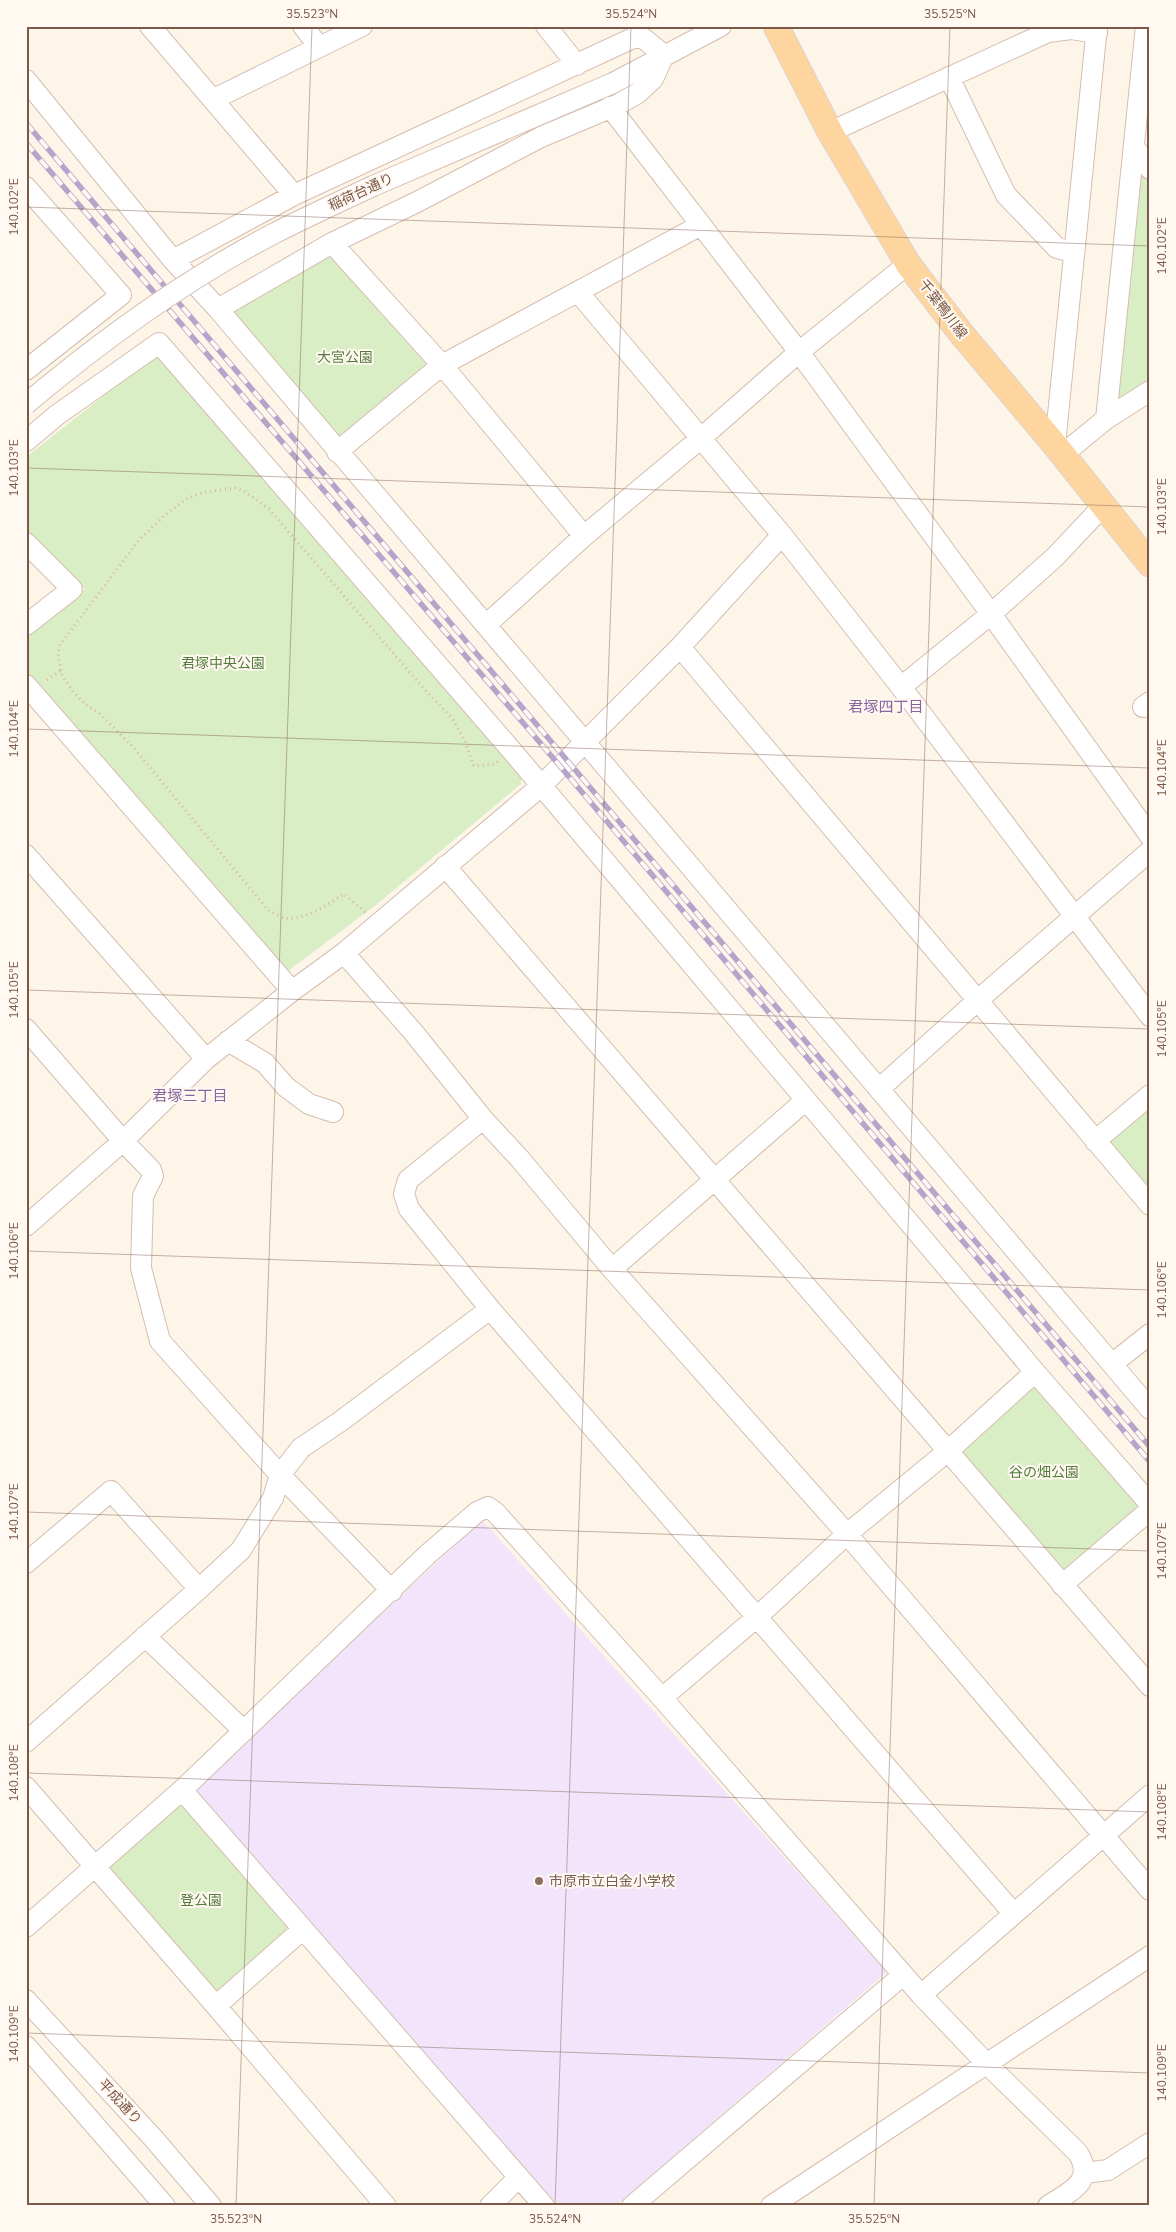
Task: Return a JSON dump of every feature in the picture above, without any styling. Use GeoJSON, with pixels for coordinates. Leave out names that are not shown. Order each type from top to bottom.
{"type":"FeatureCollection","features":[{"type":"Feature","properties":{"kind":"main road","name":"千葉鴨川線"},"geometry":{"type":"LineString","coordinates":[[776,26],[830,132],[908,264],[960,332],[1059,450],[1150,564]]}},
{"type":"Feature","properties":{"kind":"street"},"geometry":{"type":"LineString","coordinates":[[150,26],[294,195]]}},
{"type":"Feature","properties":{"kind":"street"},"geometry":{"type":"LineString","coordinates":[[303,26],[319,47]]}},
{"type":"Feature","properties":{"kind":"street"},"geometry":{"type":"LineString","coordinates":[[214,99],[362,26]]}},
{"type":"Feature","properties":{"kind":"street"},"geometry":{"type":"LineString","coordinates":[[546,26],[577,65]]}},
{"type":"Feature","properties":{"kind":"street","name":"稲荷台通り"},"geometry":{"type":"LineString","coordinates":[[26,404],[95,350],[206,272],[273,234],[372,186],[613,83],[721,26]]}},
{"type":"Feature","properties":{"kind":"street"},"geometry":{"type":"LineString","coordinates":[[1106,419],[1146,26]]}},
{"type":"Feature","properties":{"kind":"street"},"geometry":{"type":"LineString","coordinates":[[830,132],[1048,32],[1071,29],[1097,30],[1074,252],[1059,450]]}},
{"type":"Feature","properties":{"kind":"street"},"geometry":{"type":"LineString","coordinates":[[173,260],[294,195],[633,38],[643,38],[664,55],[653,79],[638,93],[541,137],[417,202],[332,243],[218,309]]}},
{"type":"Feature","properties":{"kind":"street"},"geometry":{"type":"LineString","coordinates":[[949,77],[1006,195],[1058,248],[1074,252]]}},
{"type":"Feature","properties":{"kind":"street"},"geometry":{"type":"LineString","coordinates":[[26,80],[173,260],[218,309],[337,452],[586,742],[1150,1409]]}},
{"type":"Feature","properties":{"kind":"street"},"geometry":{"type":"LineString","coordinates":[[610,107],[799,352],[991,614],[1150,836]]}},
{"type":"Feature","properties":{"kind":"street"},"geometry":{"type":"LineString","coordinates":[[1135,148],[1150,169]]}},
{"type":"Feature","properties":{"kind":"street"},"geometry":{"type":"LineString","coordinates":[[26,370],[121,295],[29,196]]}},
{"type":"Feature","properties":{"kind":"street"},"geometry":{"type":"LineString","coordinates":[[337,452],[442,365],[701,225]]}},
{"type":"Feature","properties":{"kind":"street"},"geometry":{"type":"LineString","coordinates":[[332,243],[442,365],[584,536]]}},
{"type":"Feature","properties":{"kind":"street"},"geometry":{"type":"LineString","coordinates":[[486,625],[584,536],[700,439],[799,352],[908,264]]}},
{"type":"Feature","properties":{"kind":"street"},"geometry":{"type":"LineString","coordinates":[[578,292],[782,535],[901,687],[1150,1016]]}},
{"type":"Feature","properties":{"kind":"street"},"geometry":{"type":"LineString","coordinates":[[26,440],[56,415],[159,342],[513,752],[1036,1372],[1150,1504]]}},
{"type":"Feature","properties":{"kind":"street"},"geometry":{"type":"LineString","coordinates":[[1059,450],[1150,391]]}},
{"type":"Feature","properties":{"kind":"street"},"geometry":{"type":"LineString","coordinates":[[901,687],[991,614],[1055,557],[1103,506]]}},
{"type":"Feature","properties":{"kind":"street"},"geometry":{"type":"LineString","coordinates":[[29,1217],[123,1141],[206,1059],[292,990],[344,953],[541,786],[680,647],[782,535]]}},
{"type":"Feature","properties":{"kind":"street"},"geometry":{"type":"LineString","coordinates":[[26,543],[72,589],[26,626]]}},
{"type":"Feature","properties":{"kind":"street"},"geometry":{"type":"LineString","coordinates":[[680,647],[1150,1205]]}},
{"type":"Feature","properties":{"kind":"street"},"geometry":{"type":"LineString","coordinates":[[26,684],[292,990]]}},
{"type":"Feature","properties":{"kind":"street"},"geometry":{"type":"LineString","coordinates":[[879,1088],[1150,851]]}},
{"type":"Feature","properties":{"kind":"street"},"geometry":{"type":"LineString","coordinates":[[26,855],[206,1059]]}},
{"type":"Feature","properties":{"kind":"street"},"geometry":{"type":"LineString","coordinates":[[446,866],[1150,1686]]}},
{"type":"Feature","properties":{"kind":"street"},"geometry":{"type":"LineString","coordinates":[[344,953],[414,1033],[483,1118],[539,1180],[612,1269],[847,1534],[1150,1890]]}},
{"type":"Feature","properties":{"kind":"street"},"geometry":{"type":"LineString","coordinates":[[26,1030],[123,1141],[152,1170],[152,1176],[143,1196],[141,1268],[160,1341],[280,1475],[392,1591]]}},
{"type":"Feature","properties":{"kind":"street"},"geometry":{"type":"LineString","coordinates":[[228,1041],[265,1063],[286,1087],[309,1104],[334,1112]]}},
{"type":"Feature","properties":{"kind":"street"},"geometry":{"type":"LineString","coordinates":[[1095,1141],[1150,1095]]}},
{"type":"Feature","properties":{"kind":"street"},"geometry":{"type":"LineString","coordinates":[[612,1269],[714,1178],[806,1100]]}},
{"type":"Feature","properties":{"kind":"street"},"geometry":{"type":"LineString","coordinates":[[483,1118],[408,1180],[404,1194],[409,1209],[490,1309],[1014,1914]]}},
{"type":"Feature","properties":{"kind":"street"},"geometry":{"type":"LineString","coordinates":[[26,1742],[241,1550],[273,1498],[280,1475],[301,1448],[341,1421],[490,1309]]}},
{"type":"Feature","properties":{"kind":"street"},"geometry":{"type":"LineString","coordinates":[[1112,1364],[1150,1334]]}},
{"type":"Feature","properties":{"kind":"street"},"geometry":{"type":"LineString","coordinates":[[662,1698],[757,1617],[847,1534],[948,1451],[1036,1372]]}},
{"type":"Feature","properties":{"kind":"street"},"geometry":{"type":"LineString","coordinates":[[26,1563],[111,1491],[199,1589]]}},
{"type":"Feature","properties":{"kind":"street"},"geometry":{"type":"LineString","coordinates":[[26,1927],[182,1790],[392,1591],[428,1554],[477,1512],[488,1507],[496,1513],[662,1698],[920,1995],[1078,2154],[1084,2162],[1085,2173],[1080,2183],[1048,2206]]}},
{"type":"Feature","properties":{"kind":"street"},"geometry":{"type":"LineString","coordinates":[[1062,1585],[1150,1510]]}},
{"type":"Feature","properties":{"kind":"street"},"geometry":{"type":"LineString","coordinates":[[145,1636],[244,1731]]}},
{"type":"Feature","properties":{"kind":"street"},"geometry":{"type":"LineString","coordinates":[[26,1787],[386,2206]]}},
{"type":"Feature","properties":{"kind":"street"},"geometry":{"type":"LineString","coordinates":[[182,1790],[544,2206]]}},
{"type":"Feature","properties":{"kind":"street"},"geometry":{"type":"LineString","coordinates":[[920,1995],[1150,1795]]}},
{"type":"Feature","properties":{"kind":"street"},"geometry":{"type":"LineString","coordinates":[[216,2006],[303,1929]]}},
{"type":"Feature","properties":{"kind":"street"},"geometry":{"type":"LineString","coordinates":[[771,2206],[1150,1956]]}},
{"type":"Feature","properties":{"kind":"street"},"geometry":{"type":"LineString","coordinates":[[632,2206],[903,1975]]}},
{"type":"Feature","properties":{"kind":"street","name":"平成通り"},"geometry":{"type":"LineString","coordinates":[[26,2000],[154,2140],[211,2206]]}},
{"type":"Feature","properties":{"kind":"street"},"geometry":{"type":"LineString","coordinates":[[26,2046],[165,2206]]}},
{"type":"Feature","properties":{"kind":"street"},"geometry":{"type":"LineString","coordinates":[[1085,2173],[1108,2170],[1150,2143]]}},
{"type":"Feature","properties":{"kind":"street"},"geometry":{"type":"LineString","coordinates":[[490,2206],[519,2177]]}},
{"type":"Feature","properties":{"kind":"path"},"geometry":{"type":"LineString","coordinates":[[378,924],[344,894],[316,910],[295,917],[284,918],[267,908],[134,748],[99,713],[73,692],[62,675],[58,653],[60,645],[139,540],[166,514],[188,498],[204,492],[235,488],[244,490],[269,509],[452,718],[465,741],[474,766],[495,764],[513,752]]}},
{"type":"Feature","properties":{"kind":"shaded area","name":"市原市立白金小学校"},"geometry":{"type":"Polygon","coordinates":[[[482,1520],[887,1972],[616,2206],[559,2206],[193,1790],[482,1520]]]}},
{"type":"Feature","properties":{"kind":"green space"},"geometry":{"type":"Polygon","coordinates":[[[1135,148],[1150,169],[1150,388],[1106,419],[1135,148]]]}},
{"type":"Feature","properties":{"kind":"green space","name":"大宮公園"},"geometry":{"type":"Polygon","coordinates":[[[332,243],[442,365],[337,452],[218,309],[332,243]]]}},
{"type":"Feature","properties":{"kind":"green space","name":"君塚中央公園"},"geometry":{"type":"Polygon","coordinates":[[[153,357],[163,357],[521,778],[521,784],[376,905],[288,971],[26,672],[26,636],[85,589],[26,533],[26,457],[153,357]]]}},
{"type":"Feature","properties":{"kind":"green space"},"geometry":{"type":"Polygon","coordinates":[[[1150,1105],[1150,1193],[1110,1147],[1111,1138],[1150,1105]]]}},
{"type":"Feature","properties":{"kind":"green space","name":"谷の畑公園"},"geometry":{"type":"Polygon","coordinates":[[[1030,1387],[1041,1389],[1138,1504],[1138,1512],[1069,1571],[1061,1570],[964,1457],[964,1449],[1030,1387]]]}},
{"type":"Feature","properties":{"kind":"green space","name":"登公園"},"geometry":{"type":"Polygon","coordinates":[[[182,1790],[303,1929],[216,2006],[95,1866],[182,1790]]]}},
{"type":"Feature","properties":{"kind":"railway"},"geometry":{"type":"LineString","coordinates":[[26,123],[1150,1447]]}},
{"type":"Feature","properties":{"kind":"railway"},"geometry":{"type":"LineString","coordinates":[[26,143],[548,752],[1150,1462]]}},
{"type":"Feature","properties":{"kind":"place","name":"市原市立白金小学校"},"geometry":{"type":"Point","coordinates":[539,1881]}},
{"type":"Feature","properties":{"kind":"district","name":"君塚四丁目"},"geometry":{"type":"Point","coordinates":[886,707]}},
{"type":"Feature","properties":{"kind":"district","name":"君塚三丁目"},"geometry":{"type":"Point","coordinates":[190,1096]}}]}
